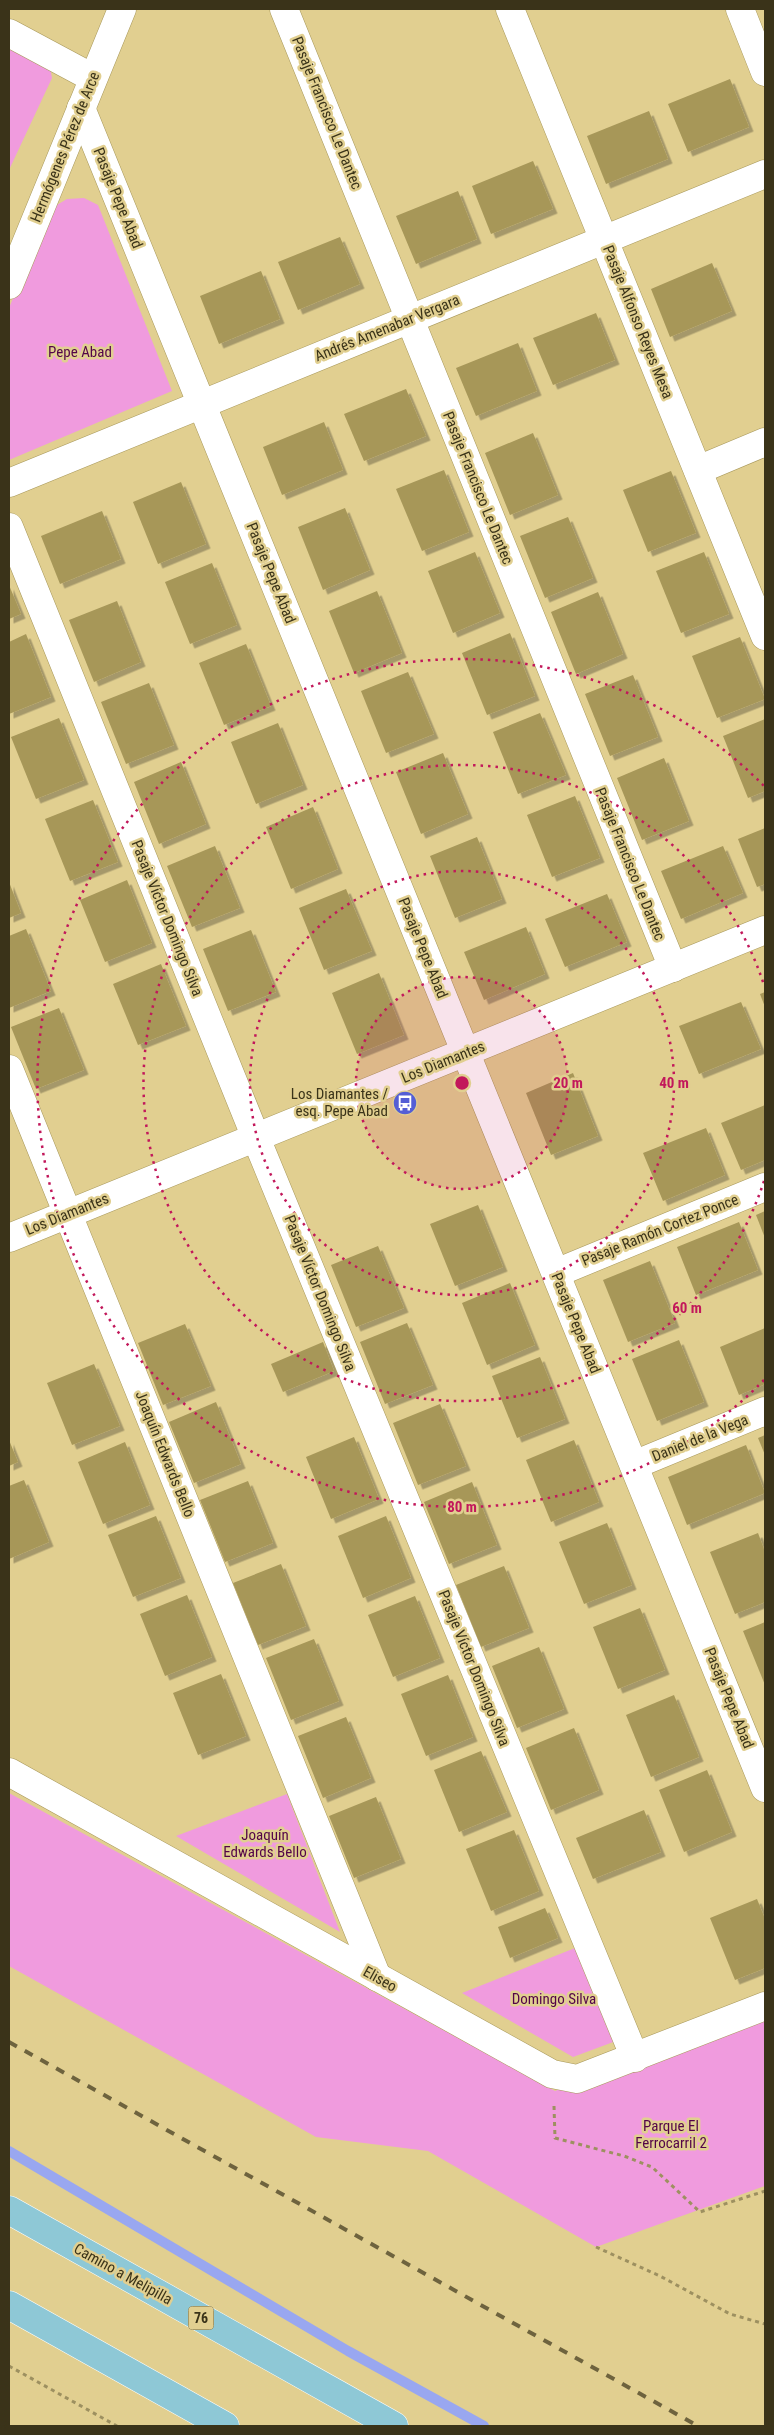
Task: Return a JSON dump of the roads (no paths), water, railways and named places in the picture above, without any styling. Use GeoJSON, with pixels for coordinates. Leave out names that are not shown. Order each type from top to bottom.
{"type":"FeatureCollection","features":[{"type":"Feature","properties":{"kind":"main road","name":"Camino a Melipilla"},"geometry":{"type":"LineString","coordinates":[[9,2210],[394,2426]]}},
{"type":"Feature","properties":{"kind":"main road"},"geometry":{"type":"LineString","coordinates":[[9,2305],[225,2426]]}},
{"type":"Feature","properties":{"kind":"street","name":"Hermógenes Pérez de Arce"},"geometry":{"type":"LineString","coordinates":[[9,285],[122,9]]}},
{"type":"Feature","properties":{"kind":"street","name":"Pasaje Francisco Le Dantec"},"geometry":{"type":"LineString","coordinates":[[284,9],[673,968]]}},
{"type":"Feature","properties":{"kind":"street","name":"Pasaje Alfonso Reyes Mesa"},"geometry":{"type":"LineString","coordinates":[[510,9],[765,636]]}},
{"type":"Feature","properties":{"kind":"street"},"geometry":{"type":"LineString","coordinates":[[740,9],[765,72]]}},
{"type":"Feature","properties":{"kind":"street"},"geometry":{"type":"LineString","coordinates":[[9,33],[93,78]]}},
{"type":"Feature","properties":{"kind":"street","name":"Pasaje Pepe Abad"},"geometry":{"type":"LineString","coordinates":[[81,108],[765,1788]]}},
{"type":"Feature","properties":{"kind":"street","name":"Andrés Amenabar Vergara"},"geometry":{"type":"LineString","coordinates":[[9,483],[765,174]]}},
{"type":"Feature","properties":{"kind":"street"},"geometry":{"type":"LineString","coordinates":[[698,470],[765,442]]}},
{"type":"Feature","properties":{"kind":"street","name":"Pasaje Víctor Domingo Silva"},"geometry":{"type":"LineString","coordinates":[[9,527],[256,1138],[635,2058]]}},
{"type":"Feature","properties":{"kind":"street","name":"Los Diamantes"},"geometry":{"type":"LineString","coordinates":[[9,1238],[765,930]]}},
{"type":"Feature","properties":{"kind":"street","name":"Joaquín Edwards Bello"},"geometry":{"type":"LineString","coordinates":[[9,1069],[377,1977]]}},
{"type":"Feature","properties":{"kind":"street","name":"Pasaje Ramón Cortez Ponce"},"geometry":{"type":"LineString","coordinates":[[556,1273],[765,1187]]}},
{"type":"Feature","properties":{"kind":"street","name":"Daniel de la Vega"},"geometry":{"type":"LineString","coordinates":[[634,1465],[765,1412]]}},
{"type":"Feature","properties":{"kind":"street","name":"Eliseo"},"geometry":{"type":"LineString","coordinates":[[9,1772],[552,2074],[577,2079],[765,2006]]}},
{"type":"Feature","properties":{"kind":"waterway"},"geometry":{"type":"LineString","coordinates":[[9,2151],[348,2351],[484,2426]]}},
{"type":"Feature","properties":{"kind":"railway"},"geometry":{"type":"LineString","coordinates":[[9,2042],[698,2426]]}},
{"type":"Feature","properties":{"kind":"place","name":"Los Diamantes / esq. Pepe Abad"},"geometry":{"type":"Point","coordinates":[405,1103]}},
{"type":"Feature","properties":{"kind":"park label","name":"Pepe Abad"},"geometry":{"type":"Point","coordinates":[80,352]}},
{"type":"Feature","properties":{"kind":"park label","name":"Domingo Silva"},"geometry":{"type":"Point","coordinates":[554,1999]}},
{"type":"Feature","properties":{"kind":"park label","name":"Parque El Ferrocarril 2"},"geometry":{"type":"Point","coordinates":[671,2134]}}]}
